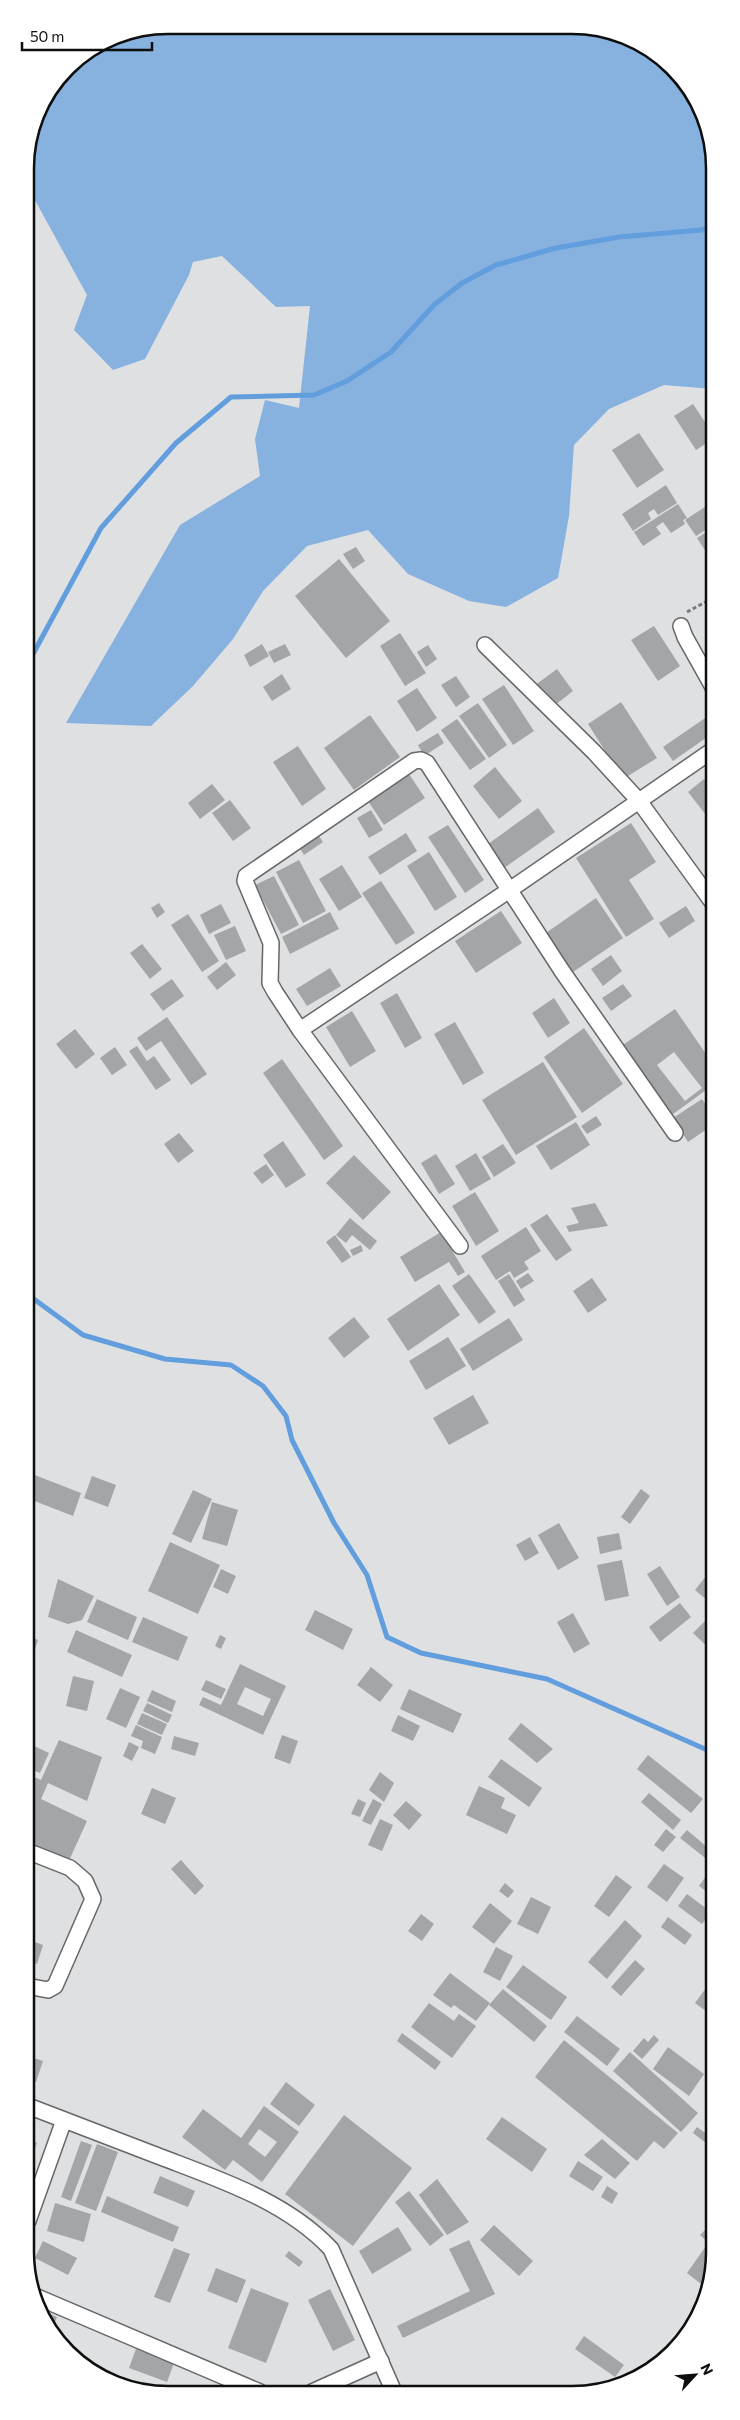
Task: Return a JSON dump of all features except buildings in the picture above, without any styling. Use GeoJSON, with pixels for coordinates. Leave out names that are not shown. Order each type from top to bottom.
{"type":"FeatureCollection","features":[{"type":"Feature","properties":{"kind":"street"},"geometry":{"type":"LineString","coordinates":[[681,626],[706,674]]}},
{"type":"Feature","properties":{"kind":"street"},"geometry":{"type":"LineString","coordinates":[[485,645],[594,752],[639,801],[706,893]]}},
{"type":"Feature","properties":{"kind":"street"},"geometry":{"type":"LineString","coordinates":[[300,1030],[511,890],[706,755]]}},
{"type":"Feature","properties":{"kind":"street"},"geometry":{"type":"LineString","coordinates":[[460,1246],[300,1030],[270,983],[271,943],[246,888],[246,876],[414,761],[421,760],[427,763],[600,1028],[674,1132]]}},
{"type":"Feature","properties":{"kind":"street"},"geometry":{"type":"LineString","coordinates":[[34,1854],[70,1868],[85,1881],[93,1899],[55,1986],[48,1990],[34,1987]]}},
{"type":"Feature","properties":{"kind":"street"},"geometry":{"type":"LineString","coordinates":[[34,2108],[248,2192],[290,2215],[315,2232],[331,2250],[391,2386]]}},
{"type":"Feature","properties":{"kind":"street"},"geometry":{"type":"LineString","coordinates":[[34,2204],[64,2120]]}},
{"type":"Feature","properties":{"kind":"street"},"geometry":{"type":"LineString","coordinates":[[43,2300],[237,2386]]}},
{"type":"Feature","properties":{"kind":"street"},"geometry":{"type":"LineString","coordinates":[[326,2386],[381,2362]]}},
{"type":"Feature","properties":{"kind":"path"},"geometry":{"type":"LineString","coordinates":[[681,626],[683,615],[706,602]]}},
{"type":"Feature","properties":{"kind":"shaded area"},"geometry":{"type":"Polygon","coordinates":[[[159,34],[581,34],[598,36],[615,41],[639,52],[667,73],[688,101],[696,117],[704,142],[706,159],[706,388],[664,385],[609,409],[574,445],[569,516],[558,578],[506,607],[469,601],[408,574],[368,530],[307,546],[263,591],[233,639],[193,686],[151,726],[66,723],[180,525],[260,476],[255,439],[265,400],[299,408],[310,306],[276,307],[222,256],[193,262],[189,275],[145,359],[113,370],[74,330],[87,295],[34,198],[34,159],[38,133],[56,94],[73,73],[94,56],[117,44],[142,36],[159,34]]]}},
{"type":"Feature","properties":{"kind":"waterway"},"geometry":{"type":"LineString","coordinates":[[34,652],[101,528],[176,443],[231,397],[314,395],[347,381],[391,352],[434,305],[462,283],[496,265],[556,248],[619,237],[706,228]]}},
{"type":"Feature","properties":{"kind":"waterway"},"geometry":{"type":"LineString","coordinates":[[34,1299],[83,1335],[165,1359],[231,1365],[263,1386],[286,1416],[292,1440],[334,1523],[367,1575],[387,1637],[421,1653],[547,1679],[706,1749]]}}]}
